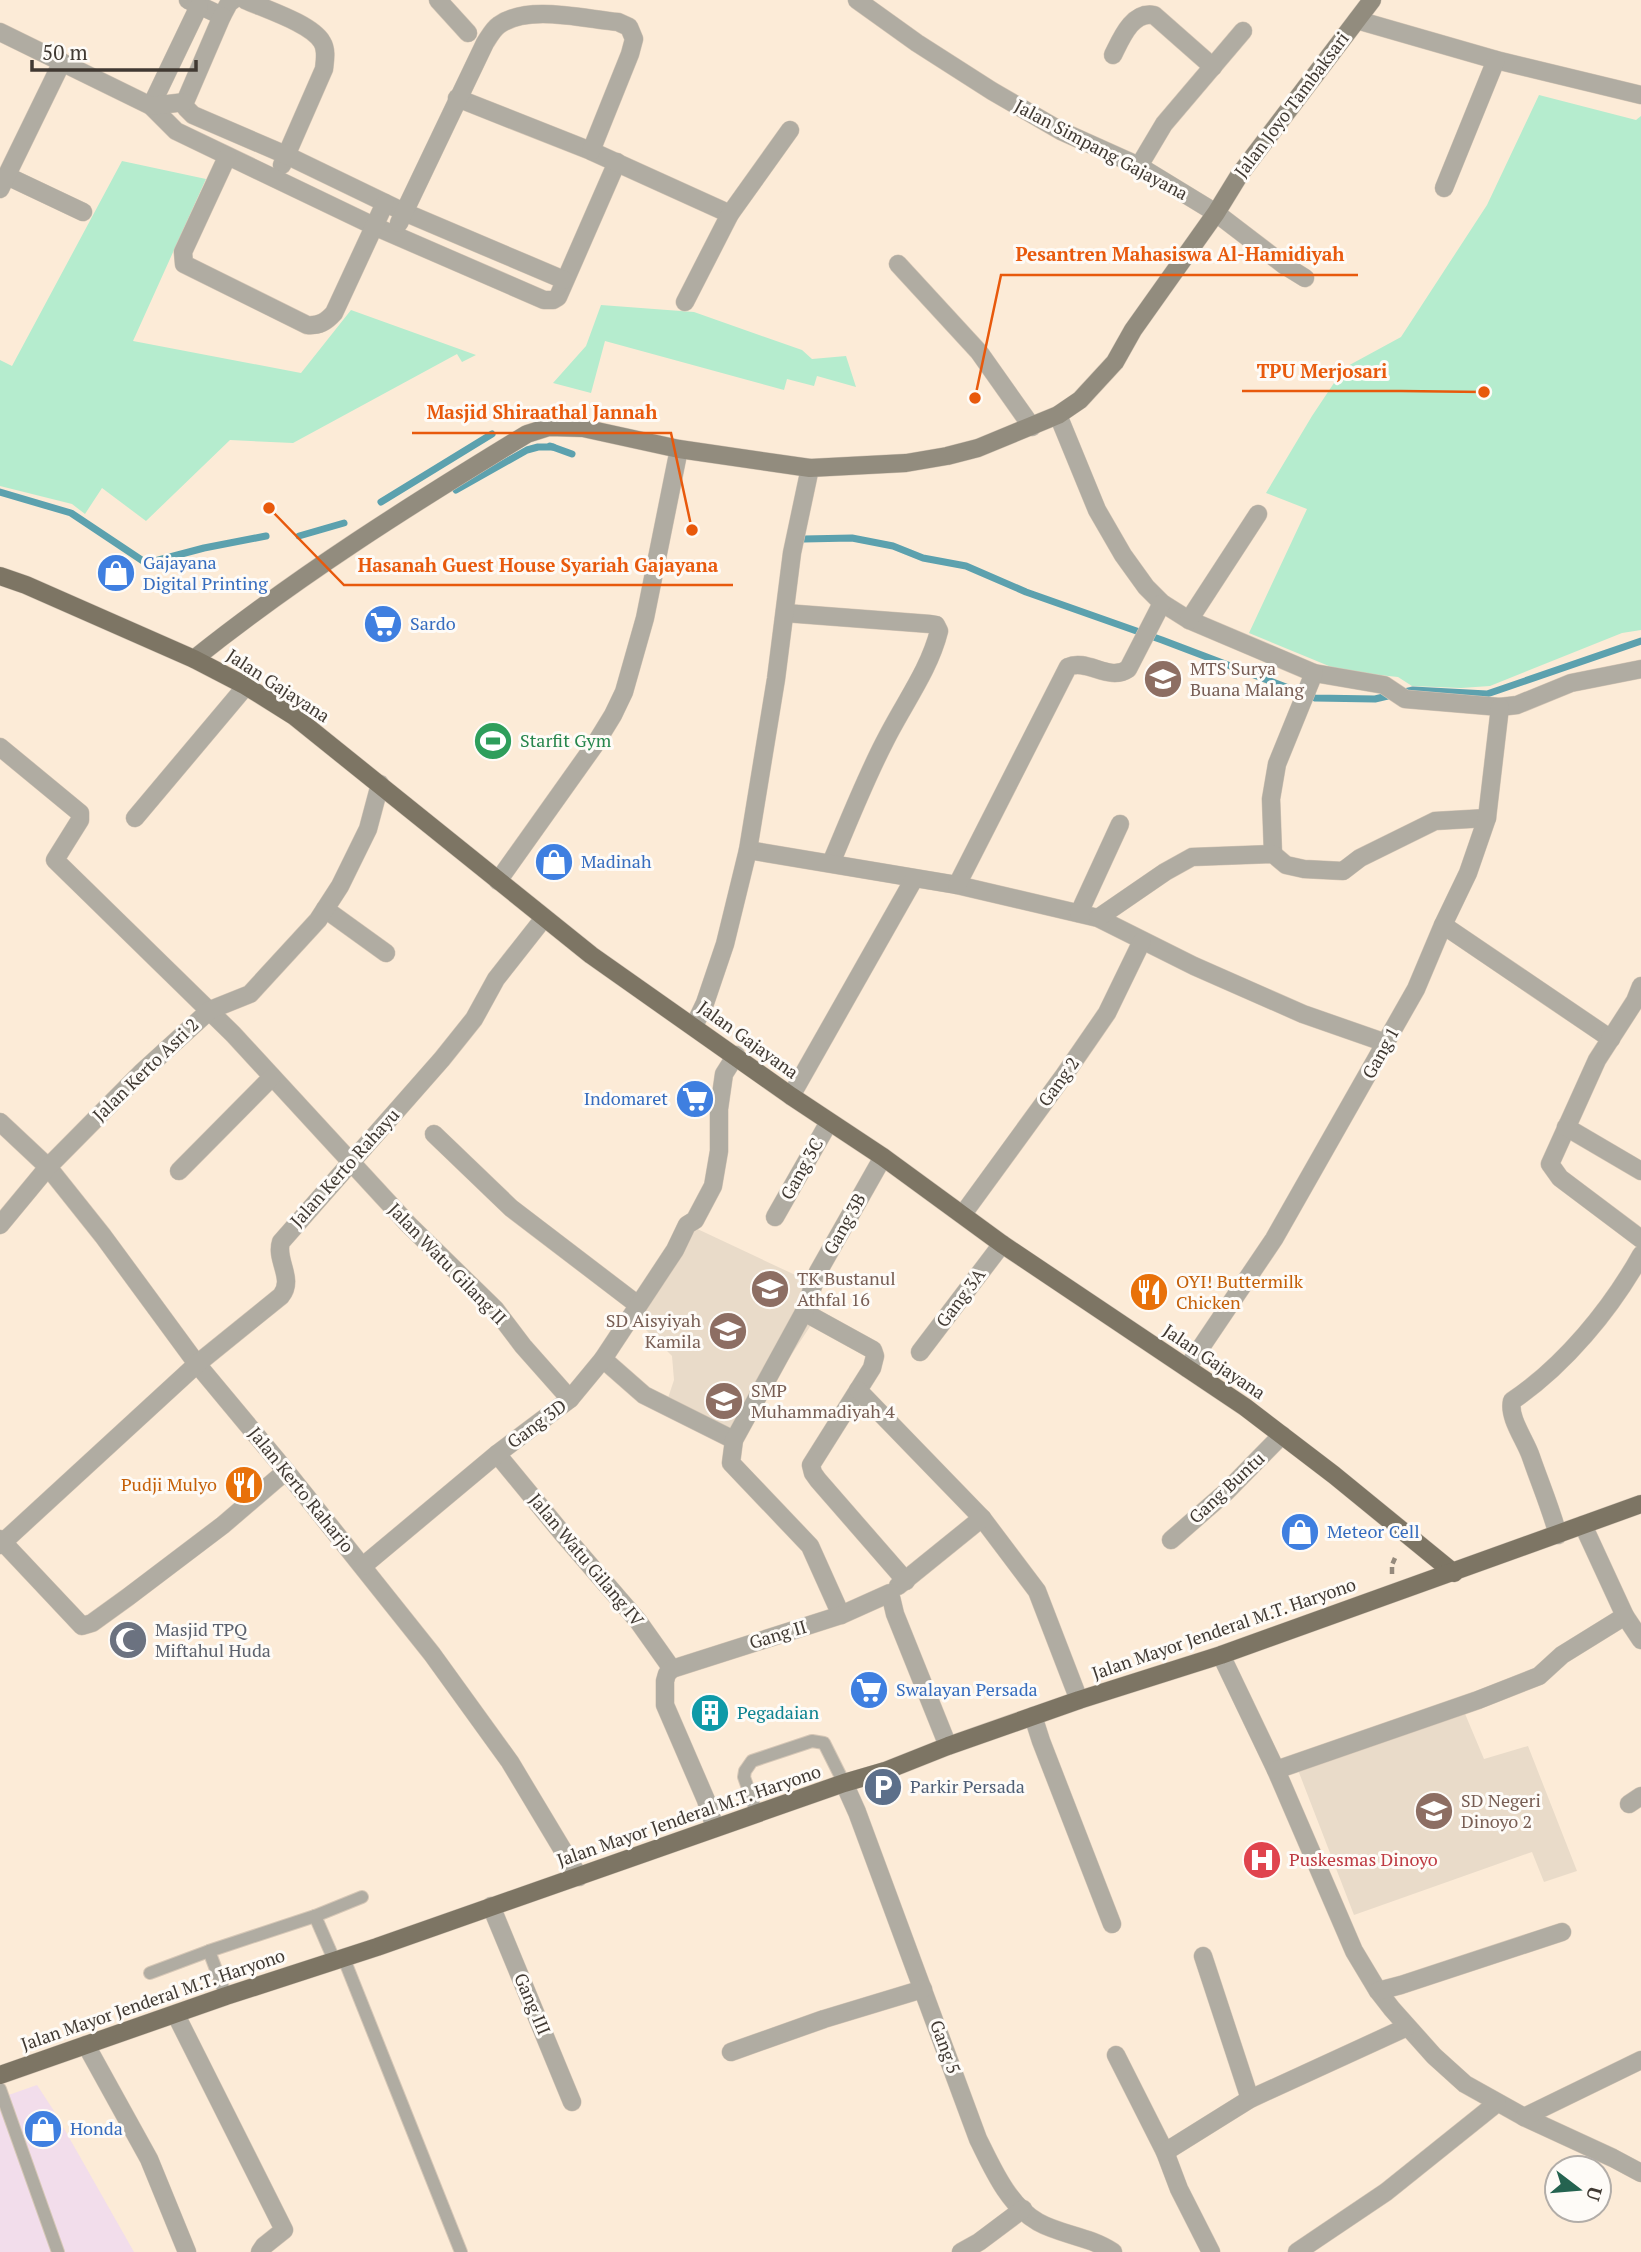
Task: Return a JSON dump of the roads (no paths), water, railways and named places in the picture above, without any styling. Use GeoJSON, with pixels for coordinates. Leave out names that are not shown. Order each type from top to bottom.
{"type":"FeatureCollection","features":[{"type":"Feature","properties":{"kind":"main road","name":"Jalan Joyo Tambaksari"},"geometry":{"type":"LineString","coordinates":[[1216,213],[1240,174],[1372,0]]}},
{"type":"Feature","properties":{"kind":"main road"},"geometry":{"type":"LineString","coordinates":[[194,659],[306,573],[418,500],[527,434],[549,427],[565,426],[679,449],[810,468],[906,463],[947,456],[1032,427],[1058,415],[1080,400],[1115,362],[1133,330],[1216,213]]}},
{"type":"Feature","properties":{"kind":"main road","name":"Jalan Gajayana"},"geometry":{"type":"LineString","coordinates":[[0,576],[194,659],[246,686],[293,716],[591,955],[791,1096],[883,1157],[1002,1244],[1245,1407],[1454,1573]]}},
{"type":"Feature","properties":{"kind":"main road"},"geometry":{"type":"LineString","coordinates":[[1454,1573],[1641,1504]]}},
{"type":"Feature","properties":{"kind":"main road","name":"Jalan Mayor Jenderal M.T. Haryono"},"geometry":{"type":"LineString","coordinates":[[0,2075],[884,1771],[1079,1700],[1221,1655],[1454,1573]]}},
{"type":"Feature","properties":{"kind":"street"},"geometry":{"type":"LineString","coordinates":[[233,0],[222,16],[185,102],[186,108],[193,116],[286,155],[404,212],[565,279]]}},
{"type":"Feature","properties":{"kind":"street"},"geometry":{"type":"LineString","coordinates":[[245,0],[310,29],[323,42],[326,55],[324,69],[277,178]]}},
{"type":"Feature","properties":{"kind":"street"},"geometry":{"type":"LineString","coordinates":[[438,0],[468,33]]}},
{"type":"Feature","properties":{"kind":"street","name":"Jalan Simpang Gajayana"},"geometry":{"type":"LineString","coordinates":[[858,0],[917,43],[1002,97],[1061,131],[1139,166],[1216,213],[1305,278]]}},
{"type":"Feature","properties":{"kind":"street"},"geometry":{"type":"LineString","coordinates":[[151,106],[193,3],[222,16]]}},
{"type":"Feature","properties":{"kind":"street"},"geometry":{"type":"LineString","coordinates":[[394,234],[485,43],[496,27],[512,18],[533,14],[618,22],[629,27],[634,39],[630,54],[591,151]]}},
{"type":"Feature","properties":{"kind":"street"},"geometry":{"type":"LineString","coordinates":[[1113,55],[1129,26],[1147,14],[1154,15],[1213,67]]}},
{"type":"Feature","properties":{"kind":"street"},"geometry":{"type":"LineString","coordinates":[[1357,20],[1496,60],[1641,95]]}},
{"type":"Feature","properties":{"kind":"street"},"geometry":{"type":"LineString","coordinates":[[0,32],[151,106],[176,131],[227,157],[277,178],[376,227],[544,300],[558,297],[617,163]]}},
{"type":"Feature","properties":{"kind":"street"},"geometry":{"type":"LineString","coordinates":[[1139,166],[1164,124],[1243,32]]}},
{"type":"Feature","properties":{"kind":"street"},"geometry":{"type":"LineString","coordinates":[[1444,188],[1496,60]]}},
{"type":"Feature","properties":{"kind":"street"},"geometry":{"type":"LineString","coordinates":[[62,62],[4,182],[83,212]]}},
{"type":"Feature","properties":{"kind":"street"},"geometry":{"type":"LineString","coordinates":[[457,98],[591,151],[730,214]]}},
{"type":"Feature","properties":{"kind":"street"},"geometry":{"type":"LineString","coordinates":[[151,106],[185,102]]}},
{"type":"Feature","properties":{"kind":"street"},"geometry":{"type":"LineString","coordinates":[[685,302],[730,214],[790,130]]}},
{"type":"Feature","properties":{"kind":"street"},"geometry":{"type":"LineString","coordinates":[[253,168],[262,145]]}},
{"type":"Feature","properties":{"kind":"street"},"geometry":{"type":"LineString","coordinates":[[227,157],[183,253],[184,264],[307,325],[316,326],[327,321],[334,313],[386,203]]}},
{"type":"Feature","properties":{"kind":"street"},"geometry":{"type":"LineString","coordinates":[[898,264],[979,352],[1032,427]]}},
{"type":"Feature","properties":{"kind":"street"},"geometry":{"type":"LineString","coordinates":[[1058,415],[1097,510],[1123,555],[1161,603],[1189,620],[1312,678],[1387,687],[1405,699],[1500,707],[1517,705],[1571,683],[1641,669]]}},
{"type":"Feature","properties":{"kind":"street"},"geometry":{"type":"LineString","coordinates":[[498,881],[594,746],[624,692],[645,618],[679,449]]}},
{"type":"Feature","properties":{"kind":"street"},"geometry":{"type":"LineString","coordinates":[[694,1026],[705,1003],[725,944],[748,850],[792,553],[810,468]]}},
{"type":"Feature","properties":{"kind":"street"},"geometry":{"type":"LineString","coordinates":[[1189,620],[1258,514]]}},
{"type":"Feature","properties":{"kind":"street"},"geometry":{"type":"LineString","coordinates":[[957,885],[1068,667],[1075,664],[1117,674],[1128,669],[1161,603]]}},
{"type":"Feature","properties":{"kind":"street"},"geometry":{"type":"LineString","coordinates":[[785,613],[930,624],[936,625],[939,631],[936,644],[884,743],[831,863]]}},
{"type":"Feature","properties":{"kind":"street"},"geometry":{"type":"LineString","coordinates":[[1273,854],[1271,799],[1278,764],[1312,678]]}},
{"type":"Feature","properties":{"kind":"street"},"geometry":{"type":"LineString","coordinates":[[135,818],[246,686]]}},
{"type":"Feature","properties":{"kind":"street","name":"Gang 1"},"geometry":{"type":"LineString","coordinates":[[1187,1368],[1274,1240],[1416,989],[1468,873],[1487,818],[1500,707]]}},
{"type":"Feature","properties":{"kind":"street","name":"Jalan Watu Gilang II"},"geometry":{"type":"LineString","coordinates":[[0,747],[80,813],[80,820],[55,860],[210,1010],[409,1225],[495,1309],[523,1346],[570,1399]]}},
{"type":"Feature","properties":{"kind":"street","name":"Jalan Kerto Asri 2"},"geometry":{"type":"LineString","coordinates":[[0,1226],[48,1167],[141,1073],[210,1010],[250,994],[318,920],[340,886],[368,829],[380,784]]}},
{"type":"Feature","properties":{"kind":"street"},"geometry":{"type":"LineString","coordinates":[[1098,918],[1164,872],[1192,858],[1273,854],[1286,865],[1342,871],[1371,852],[1435,821],[1487,818]]}},
{"type":"Feature","properties":{"kind":"street"},"geometry":{"type":"LineString","coordinates":[[1079,913],[1120,824]]}},
{"type":"Feature","properties":{"kind":"street"},"geometry":{"type":"LineString","coordinates":[[748,850],[957,885],[1098,918],[1303,1014],[1386,1043]]}},
{"type":"Feature","properties":{"kind":"street"},"geometry":{"type":"LineString","coordinates":[[791,1096],[914,879]]}},
{"type":"Feature","properties":{"kind":"street"},"geometry":{"type":"LineString","coordinates":[[325,909],[386,953]]}},
{"type":"Feature","properties":{"kind":"street","name":"Jalan Kerto Rahayu"},"geometry":{"type":"LineString","coordinates":[[1,1542],[197,1364],[285,1292],[286,1280],[279,1250],[281,1242],[442,1059],[466,1029],[496,979],[544,918]]}},
{"type":"Feature","properties":{"kind":"street"},"geometry":{"type":"LineString","coordinates":[[1443,925],[1611,1038]]}},
{"type":"Feature","properties":{"kind":"street","name":"Gang 2"},"geometry":{"type":"LineString","coordinates":[[963,1214],[1107,1013],[1142,940]]}},
{"type":"Feature","properties":{"kind":"street"},"geometry":{"type":"LineString","coordinates":[[1641,986],[1597,1060],[1551,1160],[1551,1168],[1560,1178],[1641,1239]]}},
{"type":"Feature","properties":{"kind":"street","name":"Gang 3D"},"geometry":{"type":"LineString","coordinates":[[363,1566],[497,1454],[570,1399],[603,1359],[675,1250],[687,1225],[695,1220],[713,1186],[719,1151],[719,1109],[724,1074],[736,1055]]}},
{"type":"Feature","properties":{"kind":"street"},"geometry":{"type":"LineString","coordinates":[[179,1171],[272,1077]]}},
{"type":"Feature","properties":{"kind":"street","name":"Jalan Kerto Raharjo"},"geometry":{"type":"LineString","coordinates":[[0,1122],[48,1167],[125,1265],[197,1364],[363,1566],[439,1664],[510,1762],[579,1877]]}},
{"type":"Feature","properties":{"kind":"street","name":"Gang 3C"},"geometry":{"type":"LineString","coordinates":[[775,1217],[829,1122]]}},
{"type":"Feature","properties":{"kind":"street"},"geometry":{"type":"LineString","coordinates":[[1566,1127],[1641,1171]]}},
{"type":"Feature","properties":{"kind":"street"},"geometry":{"type":"LineString","coordinates":[[434,1134],[511,1208],[638,1305]]}},
{"type":"Feature","properties":{"kind":"street","name":"Gang 3B"},"geometry":{"type":"LineString","coordinates":[[734,1440],[804,1312],[818,1272],[883,1157]]}},
{"type":"Feature","properties":{"kind":"street","name":"Gang 3A"},"geometry":{"type":"LineString","coordinates":[[920,1352],[1002,1244]]}},
{"type":"Feature","properties":{"kind":"street"},"geometry":{"type":"LineString","coordinates":[[1558,1535],[1531,1455],[1516,1422],[1512,1401],[1527,1391],[1580,1340],[1628,1278],[1641,1255]]}},
{"type":"Feature","properties":{"kind":"street"},"geometry":{"type":"LineString","coordinates":[[804,1312],[873,1350],[874,1362],[811,1465],[813,1473],[906,1581]]}},
{"type":"Feature","properties":{"kind":"street"},"geometry":{"type":"LineString","coordinates":[[603,1359],[644,1395],[734,1440],[731,1463],[810,1546],[841,1615]]}},
{"type":"Feature","properties":{"kind":"street"},"geometry":{"type":"LineString","coordinates":[[858,1390],[982,1518],[1037,1591],[1079,1700]]}},
{"type":"Feature","properties":{"kind":"street","name":"Gang Buntu"},"geometry":{"type":"LineString","coordinates":[[1171,1540],[1226,1492],[1282,1435]]}},
{"type":"Feature","properties":{"kind":"street","name":"Jalan Watu Gilang IV"},"geometry":{"type":"LineString","coordinates":[[497,1454],[638,1621],[672,1669]]}},
{"type":"Feature","properties":{"kind":"street"},"geometry":{"type":"LineString","coordinates":[[1,1542],[82,1626],[92,1623],[223,1525],[286,1471]]}},
{"type":"Feature","properties":{"kind":"street","name":"Gang II"},"geometry":{"type":"LineString","coordinates":[[672,1669],[841,1615],[890,1593],[982,1518]]}},
{"type":"Feature","properties":{"kind":"street"},"geometry":{"type":"LineString","coordinates":[[1583,1525],[1625,1616],[1641,1640]]}},
{"type":"Feature","properties":{"kind":"street"},"geometry":{"type":"LineString","coordinates":[[890,1593],[895,1614],[948,1746]]}},
{"type":"Feature","properties":{"kind":"street"},"geometry":{"type":"LineString","coordinates":[[1276,1770],[1539,1676],[1562,1655],[1625,1616]]}},
{"type":"Feature","properties":{"kind":"street"},"geometry":{"type":"LineString","coordinates":[[1221,1655],[1276,1770],[1354,1951],[1378,1991],[1407,2027],[1465,2084],[1524,2117],[1641,2173]]}},
{"type":"Feature","properties":{"kind":"street"},"geometry":{"type":"LineString","coordinates":[[672,1669],[665,1681],[665,1705],[706,1800],[715,1828]]}},
{"type":"Feature","properties":{"kind":"street"},"geometry":{"type":"LineString","coordinates":[[1033,1716],[1112,1924]]}},
{"type":"Feature","properties":{"kind":"street","name":"Gang 5"},"geometry":{"type":"LineString","coordinates":[[844,1783],[978,2139],[997,2176],[1009,2195],[1038,2222],[1101,2244],[1113,2252]]}},
{"type":"Feature","properties":{"kind":"street","name":"Gang III"},"geometry":{"type":"LineString","coordinates":[[491,1906],[572,2102]]}},
{"type":"Feature","properties":{"kind":"street"},"geometry":{"type":"LineString","coordinates":[[1378,1991],[1562,1931]]}},
{"type":"Feature","properties":{"kind":"street"},"geometry":{"type":"LineString","coordinates":[[1203,1956],[1250,2099]]}},
{"type":"Feature","properties":{"kind":"street"},"geometry":{"type":"LineString","coordinates":[[731,2052],[824,2019],[923,1989]]}},
{"type":"Feature","properties":{"kind":"street"},"geometry":{"type":"LineString","coordinates":[[176,2015],[284,2230],[260,2252]]}},
{"type":"Feature","properties":{"kind":"street"},"geometry":{"type":"LineString","coordinates":[[1165,2152],[1250,2099],[1407,2027]]}},
{"type":"Feature","properties":{"kind":"street"},"geometry":{"type":"LineString","coordinates":[[86,2045],[149,2159],[187,2252]]}},
{"type":"Feature","properties":{"kind":"street"},"geometry":{"type":"LineString","coordinates":[[1116,2055],[1211,2252]]}},
{"type":"Feature","properties":{"kind":"street"},"geometry":{"type":"LineString","coordinates":[[1524,2117],[1641,2060]]}},
{"type":"Feature","properties":{"kind":"street"},"geometry":{"type":"LineString","coordinates":[[1297,2252],[1386,2192],[1497,2103]]}},
{"type":"Feature","properties":{"kind":"street"},"geometry":{"type":"LineString","coordinates":[[961,2252],[1023,2209]]}},
{"type":"Feature","properties":{"kind":"lane"},"geometry":{"type":"LineString","coordinates":[[757,1814],[744,1777],[745,1770],[752,1761],[818,1741],[824,1743],[844,1783]]}},
{"type":"Feature","properties":{"kind":"lane"},"geometry":{"type":"LineString","coordinates":[[150,1973],[362,1898]]}},
{"type":"Feature","properties":{"kind":"lane"},"geometry":{"type":"LineString","coordinates":[[315,1916],[339,1960],[461,2252]]}},
{"type":"Feature","properties":{"kind":"lane"},"geometry":{"type":"LineString","coordinates":[[209,1951],[226,1996]]}},
{"type":"Feature","properties":{"kind":"lane"},"geometry":{"type":"LineString","coordinates":[[0,2089],[6,2123],[58,2252]]}},
{"type":"Feature","properties":{"kind":"waterway"},"geometry":{"type":"LineString","coordinates":[[381,502],[492,434]]}},
{"type":"Feature","properties":{"kind":"waterway"},"geometry":{"type":"LineString","coordinates":[[550,446],[572,454]]}},
{"type":"Feature","properties":{"kind":"waterway"},"geometry":{"type":"LineString","coordinates":[[456,490],[527,450],[553,447]]}},
{"type":"Feature","properties":{"kind":"waterway"},"geometry":{"type":"LineString","coordinates":[[0,492],[71,513],[143,561],[151,562],[266,536]]}},
{"type":"Feature","properties":{"kind":"waterway"},"geometry":{"type":"LineString","coordinates":[[299,536],[344,523]]}},
{"type":"Feature","properties":{"kind":"waterway"},"geometry":{"type":"LineString","coordinates":[[804,539],[852,538],[893,546],[923,558],[966,566],[1026,592],[1315,698],[1375,699],[1413,690],[1487,694],[1641,641]]}},
{"type":"Feature","properties":{"kind":"place","name":"TPU Merjosari"},"geometry":{"type":"Point","coordinates":[1484,392]}},
{"type":"Feature","properties":{"kind":"place","name":"Pesantren Mahasiswa Al-Hamidiyah"},"geometry":{"type":"Point","coordinates":[975,398]}},
{"type":"Feature","properties":{"kind":"place","name":"Hasanah Guest House Syariah Gajayana"},"geometry":{"type":"Point","coordinates":[269,508]}},
{"type":"Feature","properties":{"kind":"place","name":"Masjid Shiraathal Jannah"},"geometry":{"type":"Point","coordinates":[692,530]}},
{"type":"Feature","properties":{"kind":"place","name":"Gajayana Digital Printing"},"geometry":{"type":"Point","coordinates":[116,573]}},
{"type":"Feature","properties":{"kind":"place","name":"Sardo"},"geometry":{"type":"Point","coordinates":[383,624]}},
{"type":"Feature","properties":{"kind":"place","name":"MTS Surya Buana Malang"},"geometry":{"type":"Point","coordinates":[1163,679]}},
{"type":"Feature","properties":{"kind":"place","name":"Starfit Gym"},"geometry":{"type":"Point","coordinates":[493,741]}},
{"type":"Feature","properties":{"kind":"place","name":"Madinah"},"geometry":{"type":"Point","coordinates":[554,862]}},
{"type":"Feature","properties":{"kind":"place","name":"Indomaret"},"geometry":{"type":"Point","coordinates":[695,1099]}},
{"type":"Feature","properties":{"kind":"place","name":"TK Bustanul Athfal 16"},"geometry":{"type":"Point","coordinates":[770,1289]}},
{"type":"Feature","properties":{"kind":"place","name":"OYI! Buttermilk Chicken"},"geometry":{"type":"Point","coordinates":[1149,1292]}},
{"type":"Feature","properties":{"kind":"place","name":"SD Aisyiyah Kamila"},"geometry":{"type":"Point","coordinates":[728,1331]}},
{"type":"Feature","properties":{"kind":"place","name":"SMP Muhammadiyah 4"},"geometry":{"type":"Point","coordinates":[724,1401]}},
{"type":"Feature","properties":{"kind":"place","name":"Pudji Mulyo"},"geometry":{"type":"Point","coordinates":[244,1485]}},
{"type":"Feature","properties":{"kind":"place","name":"Meteor Cell"},"geometry":{"type":"Point","coordinates":[1300,1532]}},
{"type":"Feature","properties":{"kind":"place","name":"Masjid TPQ Miftahul Huda"},"geometry":{"type":"Point","coordinates":[128,1640]}},
{"type":"Feature","properties":{"kind":"place","name":"Swalayan Persada"},"geometry":{"type":"Point","coordinates":[869,1690]}},
{"type":"Feature","properties":{"kind":"place","name":"Pegadaian"},"geometry":{"type":"Point","coordinates":[710,1713]}},
{"type":"Feature","properties":{"kind":"place","name":"Parkir Persada"},"geometry":{"type":"Point","coordinates":[883,1787]}},
{"type":"Feature","properties":{"kind":"place","name":"SD Negeri Dinoyo 2"},"geometry":{"type":"Point","coordinates":[1434,1811]}},
{"type":"Feature","properties":{"kind":"place","name":"Puskesmas Dinoyo"},"geometry":{"type":"Point","coordinates":[1262,1860]}},
{"type":"Feature","properties":{"kind":"place","name":"Honda"},"geometry":{"type":"Point","coordinates":[43,2129]}}]}
